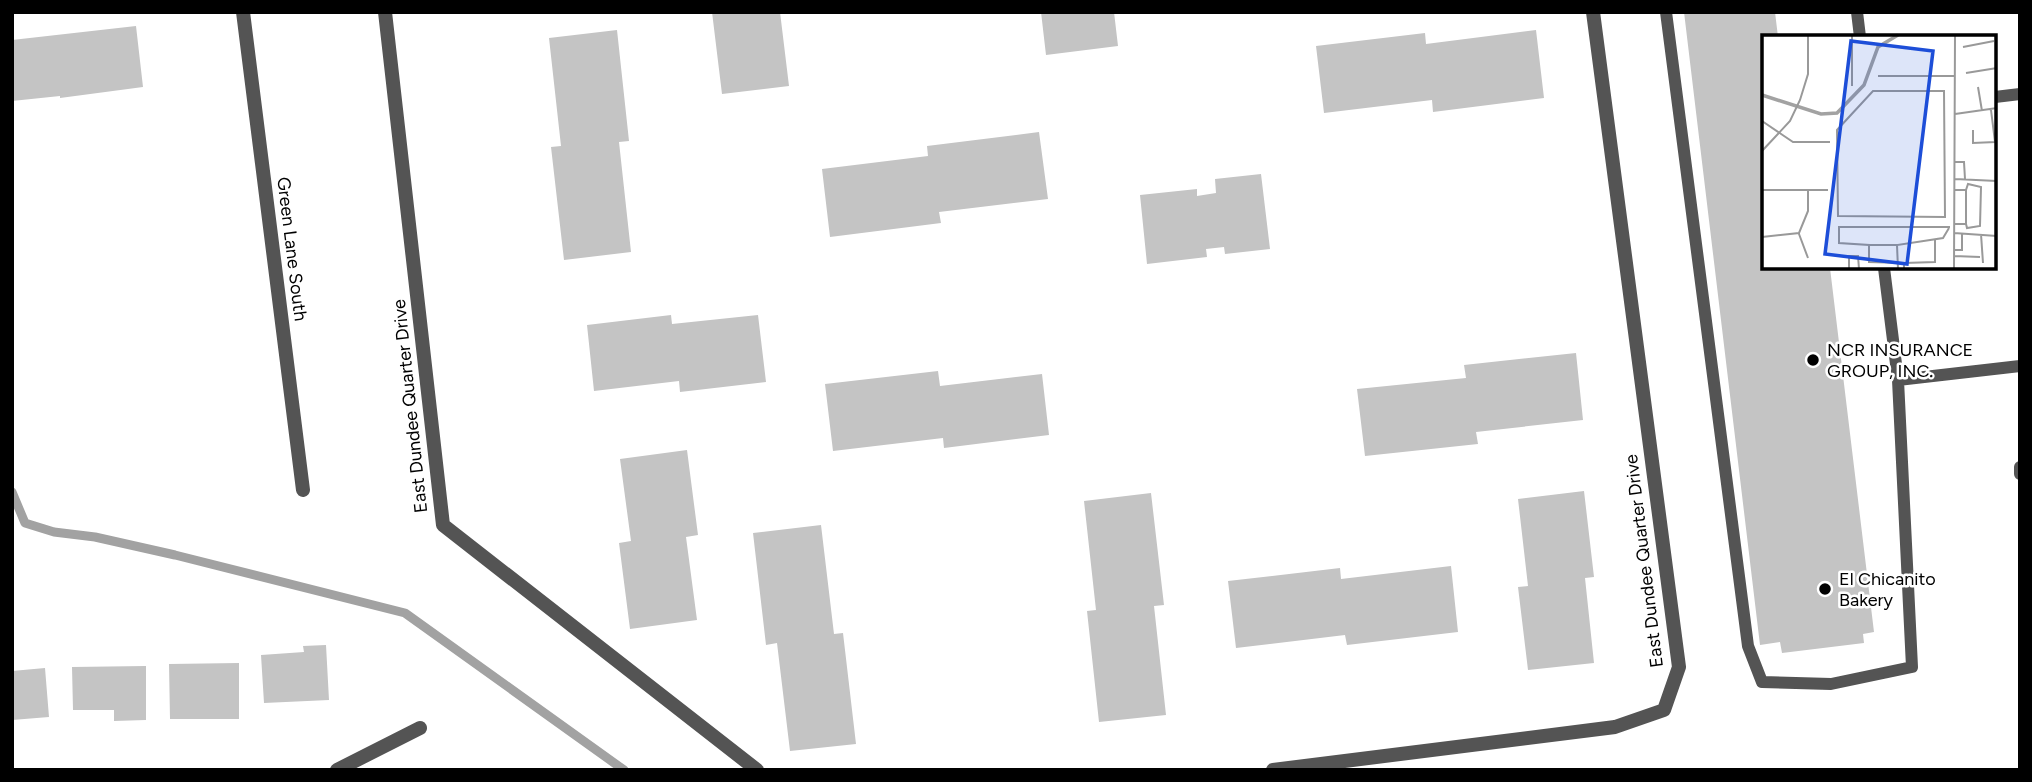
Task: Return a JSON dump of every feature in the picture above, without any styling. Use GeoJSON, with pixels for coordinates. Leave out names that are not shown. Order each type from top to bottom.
{"type":"FeatureCollection","features":[{"type":"Feature","properties":{"kind":"street","name":"Green Lane South"},"geometry":{"type":"LineString","coordinates":[[243,12],[303,490]]}},
{"type":"Feature","properties":{"kind":"street","name":"East Dundee Quarter Drive"},"geometry":{"type":"LineString","coordinates":[[385,12],[443,525],[757,770]]}},
{"type":"Feature","properties":{"kind":"street","name":"East Dundee Quarter Drive"},"geometry":{"type":"LineString","coordinates":[[1273,770],[1615,727],[1664,710],[1679,667],[1593,12]]}},
{"type":"Feature","properties":{"kind":"street"},"geometry":{"type":"LineString","coordinates":[[337,770],[420,728]]}},
{"type":"Feature","properties":{"kind":"lane"},"geometry":{"type":"LineString","coordinates":[[1666,12],[1748,646],[1762,682],[1831,684],[1912,667],[1898,380],[1884,270]]}},
{"type":"Feature","properties":{"kind":"lane"},"geometry":{"type":"LineString","coordinates":[[1857,12],[1860,35]]}},
{"type":"Feature","properties":{"kind":"lane"},"geometry":{"type":"LineString","coordinates":[[1997,97],[2020,94]]}},
{"type":"Feature","properties":{"kind":"lane"},"geometry":{"type":"LineString","coordinates":[[1898,380],[2020,366]]}},
{"type":"Feature","properties":{"kind":"lane"},"geometry":{"type":"LineString","coordinates":[[2020,467],[2020,474]]}},
{"type":"Feature","properties":{"kind":"building"},"geometry":{"type":"Polygon","coordinates":[[[712,12],[780,12],[789,86],[722,94],[712,12]]]}},
{"type":"Feature","properties":{"kind":"building"},"geometry":{"type":"Polygon","coordinates":[[[1041,12],[1114,12],[1118,46],[1046,55],[1041,12]]]}},
{"type":"Feature","properties":{"kind":"building"},"geometry":{"type":"Polygon","coordinates":[[[1684,12],[1775,12],[1778,35],[1762,35],[1762,270],[1830,270],[1874,632],[1863,634],[1864,643],[1782,653],[1780,642],[1760,645],[1684,12]]]}},
{"type":"Feature","properties":{"kind":"building"},"geometry":{"type":"Polygon","coordinates":[[[136,26],[143,87],[60,98],[12,101],[12,40],[136,26]]]}},
{"type":"Feature","properties":{"kind":"building"},"geometry":{"type":"Polygon","coordinates":[[[617,30],[629,141],[619,142],[631,252],[564,260],[551,147],[561,146],[549,38],[617,30]]]}},
{"type":"Feature","properties":{"kind":"building"},"geometry":{"type":"Polygon","coordinates":[[[1536,30],[1544,98],[1433,112],[1432,100],[1324,113],[1316,46],[1425,33],[1426,44],[1536,30]]]}},
{"type":"Feature","properties":{"kind":"building"},"geometry":{"type":"Polygon","coordinates":[[[1039,132],[1048,199],[939,212],[941,223],[830,237],[822,169],[928,156],[927,146],[1039,132]]]}},
{"type":"Feature","properties":{"kind":"building"},"geometry":{"type":"Polygon","coordinates":[[[1261,174],[1270,249],[1225,254],[1224,247],[1206,249],[1207,257],[1147,264],[1140,195],[1197,189],[1197,196],[1216,193],[1215,179],[1261,174]]]}},
{"type":"Feature","properties":{"kind":"building"},"geometry":{"type":"Polygon","coordinates":[[[671,315],[672,324],[758,315],[766,382],[680,392],[679,381],[594,391],[587,325],[671,315]]]}},
{"type":"Feature","properties":{"kind":"building"},"geometry":{"type":"Polygon","coordinates":[[[1576,353],[1583,420],[1476,432],[1478,444],[1365,456],[1357,389],[1466,378],[1464,365],[1576,353]]]}},
{"type":"Feature","properties":{"kind":"building"},"geometry":{"type":"Polygon","coordinates":[[[938,371],[940,386],[1042,374],[1049,435],[944,448],[943,438],[833,451],[825,384],[938,371]]]}},
{"type":"Feature","properties":{"kind":"building"},"geometry":{"type":"Polygon","coordinates":[[[687,450],[698,535],[686,537],[697,620],[630,629],[619,543],[631,541],[620,459],[687,450]]]}},
{"type":"Feature","properties":{"kind":"building"},"geometry":{"type":"Polygon","coordinates":[[[1584,491],[1594,577],[1585,578],[1594,663],[1528,670],[1518,587],[1528,586],[1518,499],[1584,491]]]}},
{"type":"Feature","properties":{"kind":"building"},"geometry":{"type":"Polygon","coordinates":[[[1151,493],[1164,605],[1154,606],[1166,715],[1099,722],[1087,611],[1096,610],[1084,501],[1151,493]]]}},
{"type":"Feature","properties":{"kind":"building"},"geometry":{"type":"Polygon","coordinates":[[[821,525],[834,634],[843,633],[856,744],[790,751],[777,643],[766,645],[753,533],[821,525]]]}},
{"type":"Feature","properties":{"kind":"building"},"geometry":{"type":"Polygon","coordinates":[[[1451,566],[1458,632],[1347,645],[1345,635],[1236,648],[1228,581],[1340,568],[1341,579],[1451,566]]]}},
{"type":"Feature","properties":{"kind":"building"},"geometry":{"type":"Polygon","coordinates":[[[326,645],[329,700],[264,703],[261,655],[304,652],[303,646],[326,645]]]}},
{"type":"Feature","properties":{"kind":"building"},"geometry":{"type":"Polygon","coordinates":[[[239,663],[239,719],[170,719],[169,664],[239,663]]]}},
{"type":"Feature","properties":{"kind":"building"},"geometry":{"type":"Polygon","coordinates":[[[146,666],[146,720],[114,721],[114,710],[73,710],[72,667],[146,666]]]}},
{"type":"Feature","properties":{"kind":"building"},"geometry":{"type":"Polygon","coordinates":[[[45,668],[49,717],[12,720],[12,671],[45,668]]]}},
{"type":"Feature","properties":{"kind":"waterway"},"geometry":{"type":"LineString","coordinates":[[12,492],[25,523],[54,532],[95,537],[175,555],[405,613],[624,770]]}},
{"type":"Feature","properties":{"kind":"place","name":"NCR INSURANCE GROUP, INC."},"geometry":{"type":"Point","coordinates":[1813,360]}},
{"type":"Feature","properties":{"kind":"place","name":"El Chicanito Bakery"},"geometry":{"type":"Point","coordinates":[1825,589]}}]}
